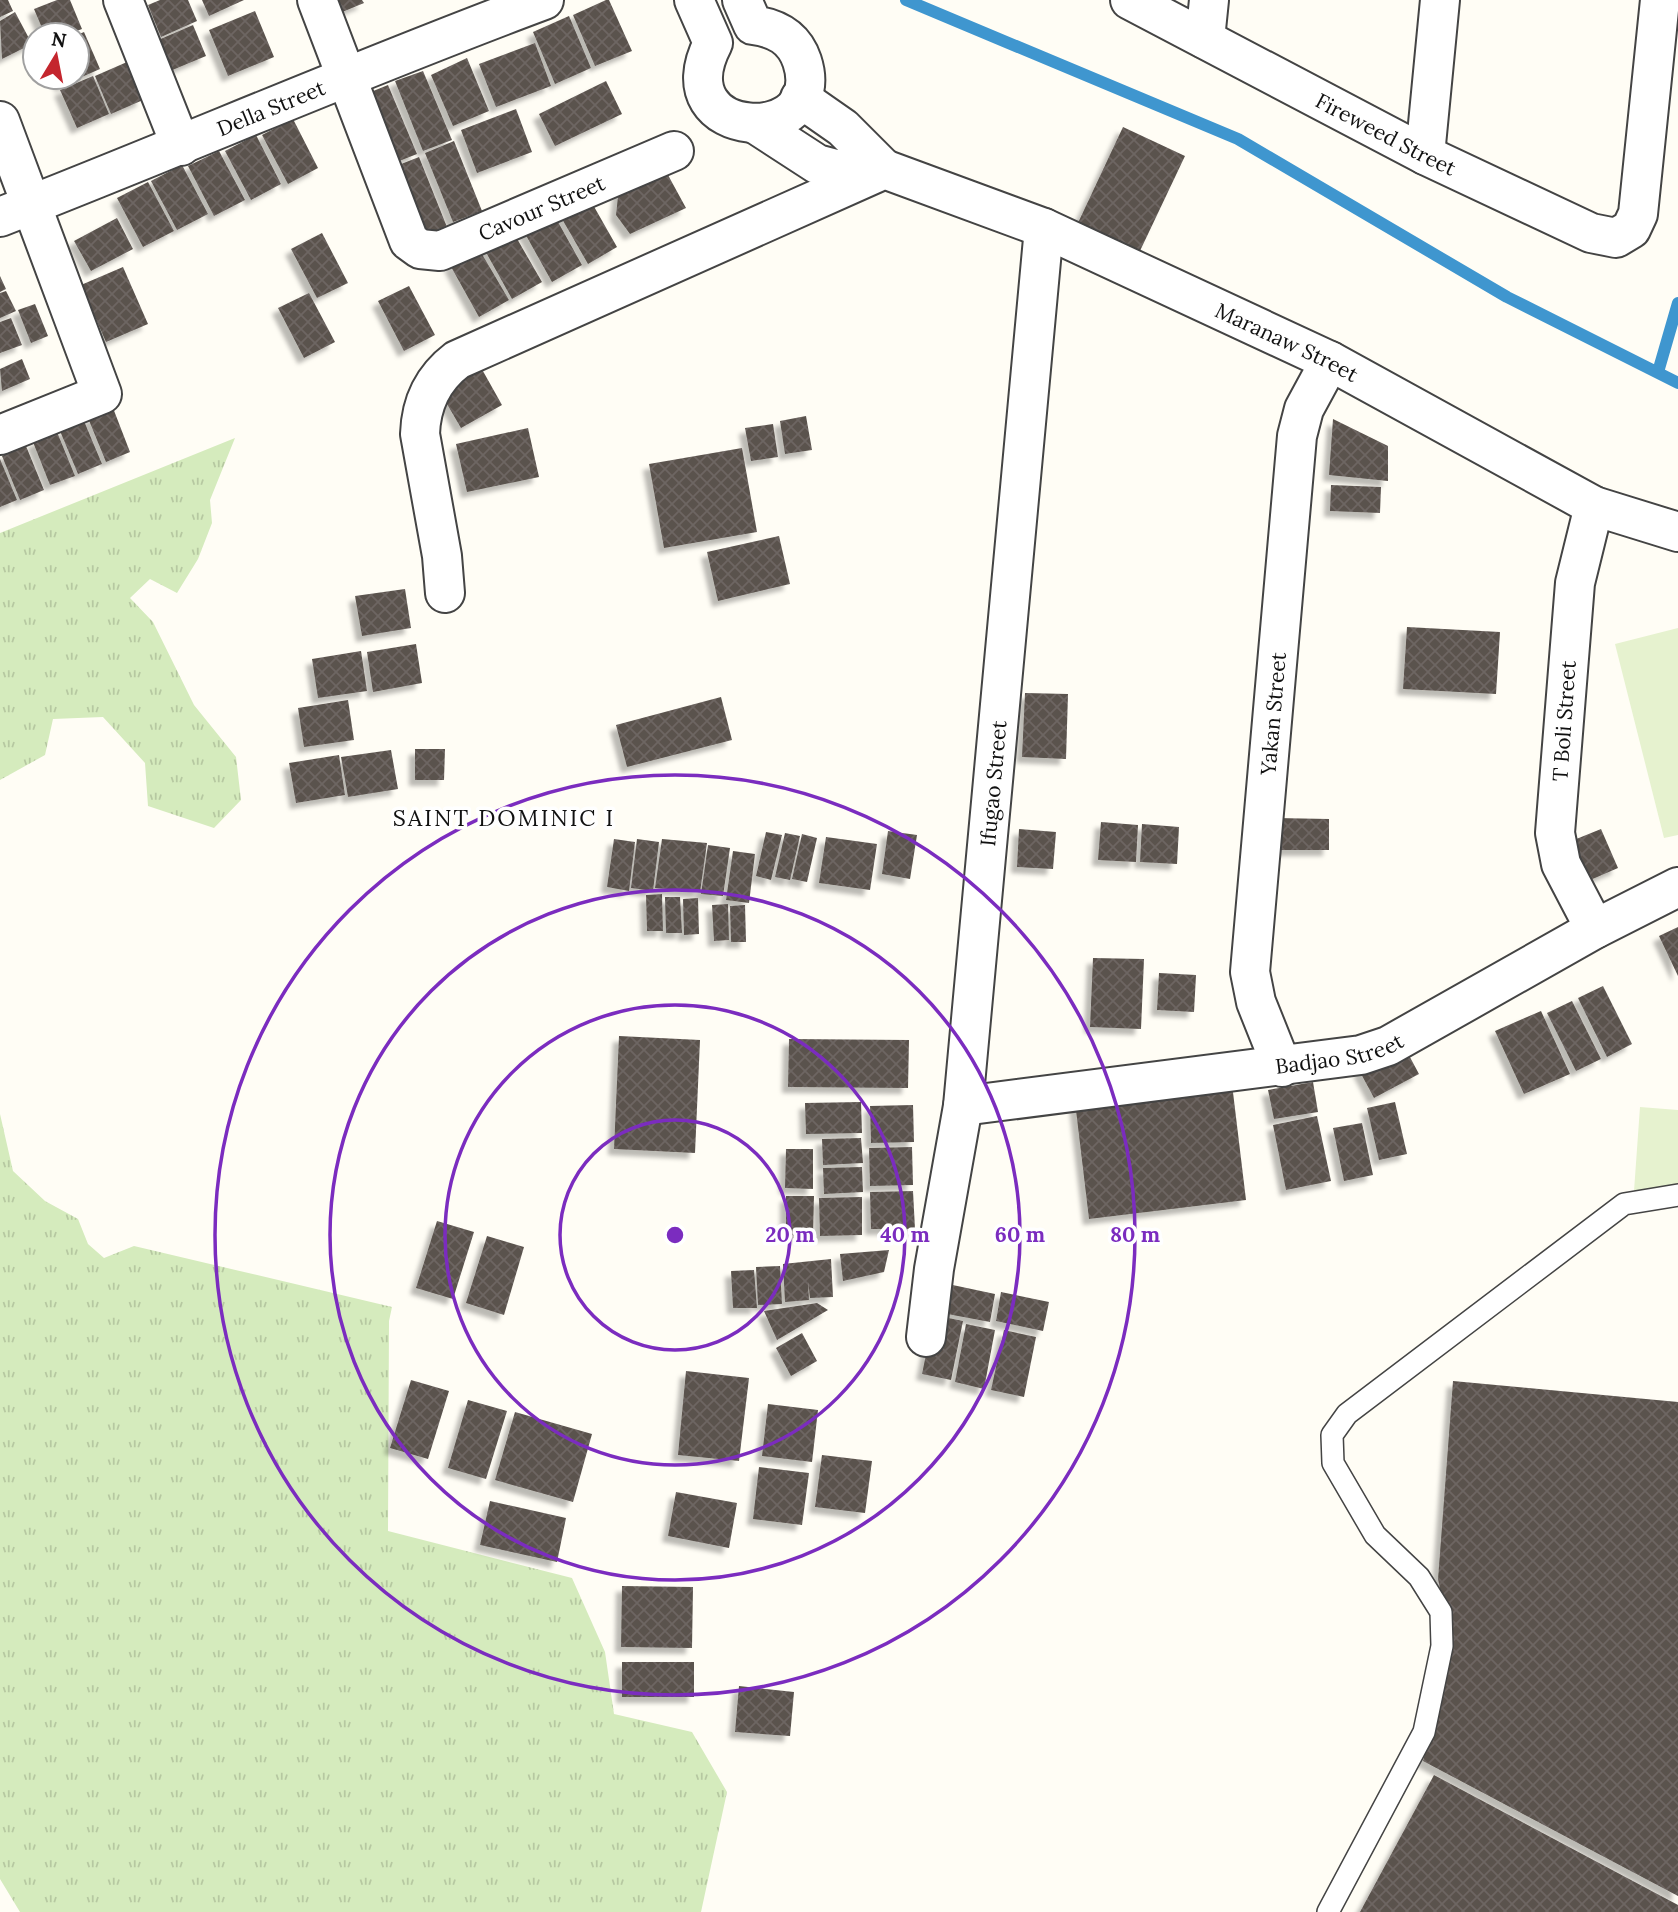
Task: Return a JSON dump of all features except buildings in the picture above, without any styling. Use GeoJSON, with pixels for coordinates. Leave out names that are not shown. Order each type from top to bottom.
{"type":"FeatureCollection","features":[{"type":"Feature","properties":{"kind":"street"},"geometry":{"type":"LineString","coordinates":[[123,0],[181,146]]}},
{"type":"Feature","properties":{"kind":"street"},"geometry":{"type":"LineString","coordinates":[[317,0],[345,75]]}},
{"type":"Feature","properties":{"kind":"street","name":"Della Street"},"geometry":{"type":"LineString","coordinates":[[16,211],[181,146],[345,75],[544,0]]}},
{"type":"Feature","properties":{"kind":"street","name":"Maranaw Street"},"geometry":{"type":"LineString","coordinates":[[694,0],[713,43],[705,58],[703,75],[706,91],[714,106],[726,117],[757,125],[817,164],[836,169],[884,169],[1044,228],[1330,361],[1594,506],[1678,533]]}},
{"type":"Feature","properties":{"kind":"street"},"geometry":{"type":"LineString","coordinates":[[742,0],[753,25],[778,32],[797,49],[805,82],[800,98],[789,112],[775,121],[757,125]]}},
{"type":"Feature","properties":{"kind":"street","name":"Fireweed Street"},"geometry":{"type":"LineString","coordinates":[[1129,0],[1425,155],[1591,233],[1616,238],[1631,229],[1638,214],[1660,0]]}},
{"type":"Feature","properties":{"kind":"street"},"geometry":{"type":"LineString","coordinates":[[1205,39],[1209,0]]}},
{"type":"Feature","properties":{"kind":"street"},"geometry":{"type":"LineString","coordinates":[[1425,155],[1440,0]]}},
{"type":"Feature","properties":{"kind":"street","name":"Cavour Street"},"geometry":{"type":"LineString","coordinates":[[345,75],[409,241],[420,249],[440,251],[674,151]]}},
{"type":"Feature","properties":{"kind":"street","name":"Maranaw Street"},"geometry":{"type":"LineString","coordinates":[[800,98],[843,128],[884,169]]}},
{"type":"Feature","properties":{"kind":"street"},"geometry":{"type":"LineString","coordinates":[[0,121],[16,211],[102,394],[0,435]]}},
{"type":"Feature","properties":{"kind":"street"},"geometry":{"type":"LineString","coordinates":[[445,593],[442,556],[420,434],[425,401],[447,367],[457,360],[884,169]]}},
{"type":"Feature","properties":{"kind":"street","name":"Ifugao Street"},"geometry":{"type":"LineString","coordinates":[[926,1337],[962,1106],[1044,228]]}},
{"type":"Feature","properties":{"kind":"street","name":"Yakan Street"},"geometry":{"type":"LineString","coordinates":[[1282,1066],[1256,1002],[1250,972],[1297,436],[1304,409],[1330,361]]}},
{"type":"Feature","properties":{"kind":"street","name":"T Boli Street"},"geometry":{"type":"LineString","coordinates":[[1594,506],[1575,583],[1555,834],[1561,864],[1595,929]]}},
{"type":"Feature","properties":{"kind":"street","name":"Badjao Street"},"geometry":{"type":"LineString","coordinates":[[962,1106],[1361,1055],[1388,1046],[1595,929],[1678,887]]}},
{"type":"Feature","properties":{"kind":"lane"},"geometry":{"type":"LineString","coordinates":[[1328,1912],[1424,1732],[1442,1646],[1441,1612],[1419,1577],[1374,1535],[1356,1506],[1333,1463],[1332,1435],[1347,1414],[1624,1204],[1678,1195]]}},
{"type":"Feature","properties":{"kind":"green space"},"geometry":{"type":"Polygon","coordinates":[[[235,438],[210,500],[212,523],[198,559],[177,593],[150,579],[130,598],[153,622],[194,705],[236,757],[241,800],[214,828],[148,806],[145,763],[103,717],[53,719],[45,755],[0,780],[0,533],[235,438]]]}},
{"type":"Feature","properties":{"kind":"green space"},"geometry":{"type":"Polygon","coordinates":[[[1678,628],[1678,835],[1664,838],[1615,644],[1678,628]]]}},
{"type":"Feature","properties":{"kind":"green space"},"geometry":{"type":"Polygon","coordinates":[[[1640,1107],[1678,1110],[1678,1193],[1634,1191],[1640,1107]]]}},
{"type":"Feature","properties":{"kind":"green space"},"geometry":{"type":"Polygon","coordinates":[[[0,1114],[13,1171],[45,1201],[78,1219],[88,1244],[104,1258],[134,1246],[392,1307],[389,1321],[388,1531],[572,1578],[605,1652],[614,1714],[692,1732],[727,1792],[701,1912],[20,1912],[0,1879],[0,1114]]]}},
{"type":"Feature","properties":{"kind":"waterway"},"geometry":{"type":"LineString","coordinates":[[906,0],[1238,139],[1507,297],[1678,383]]}},
{"type":"Feature","properties":{"kind":"waterway"},"geometry":{"type":"LineString","coordinates":[[1658,372],[1678,303]]}},
{"type":"Feature","properties":{"kind":"district","name":"SAINT DOMINIC I"},"geometry":{"type":"Point","coordinates":[504,817]}}]}
